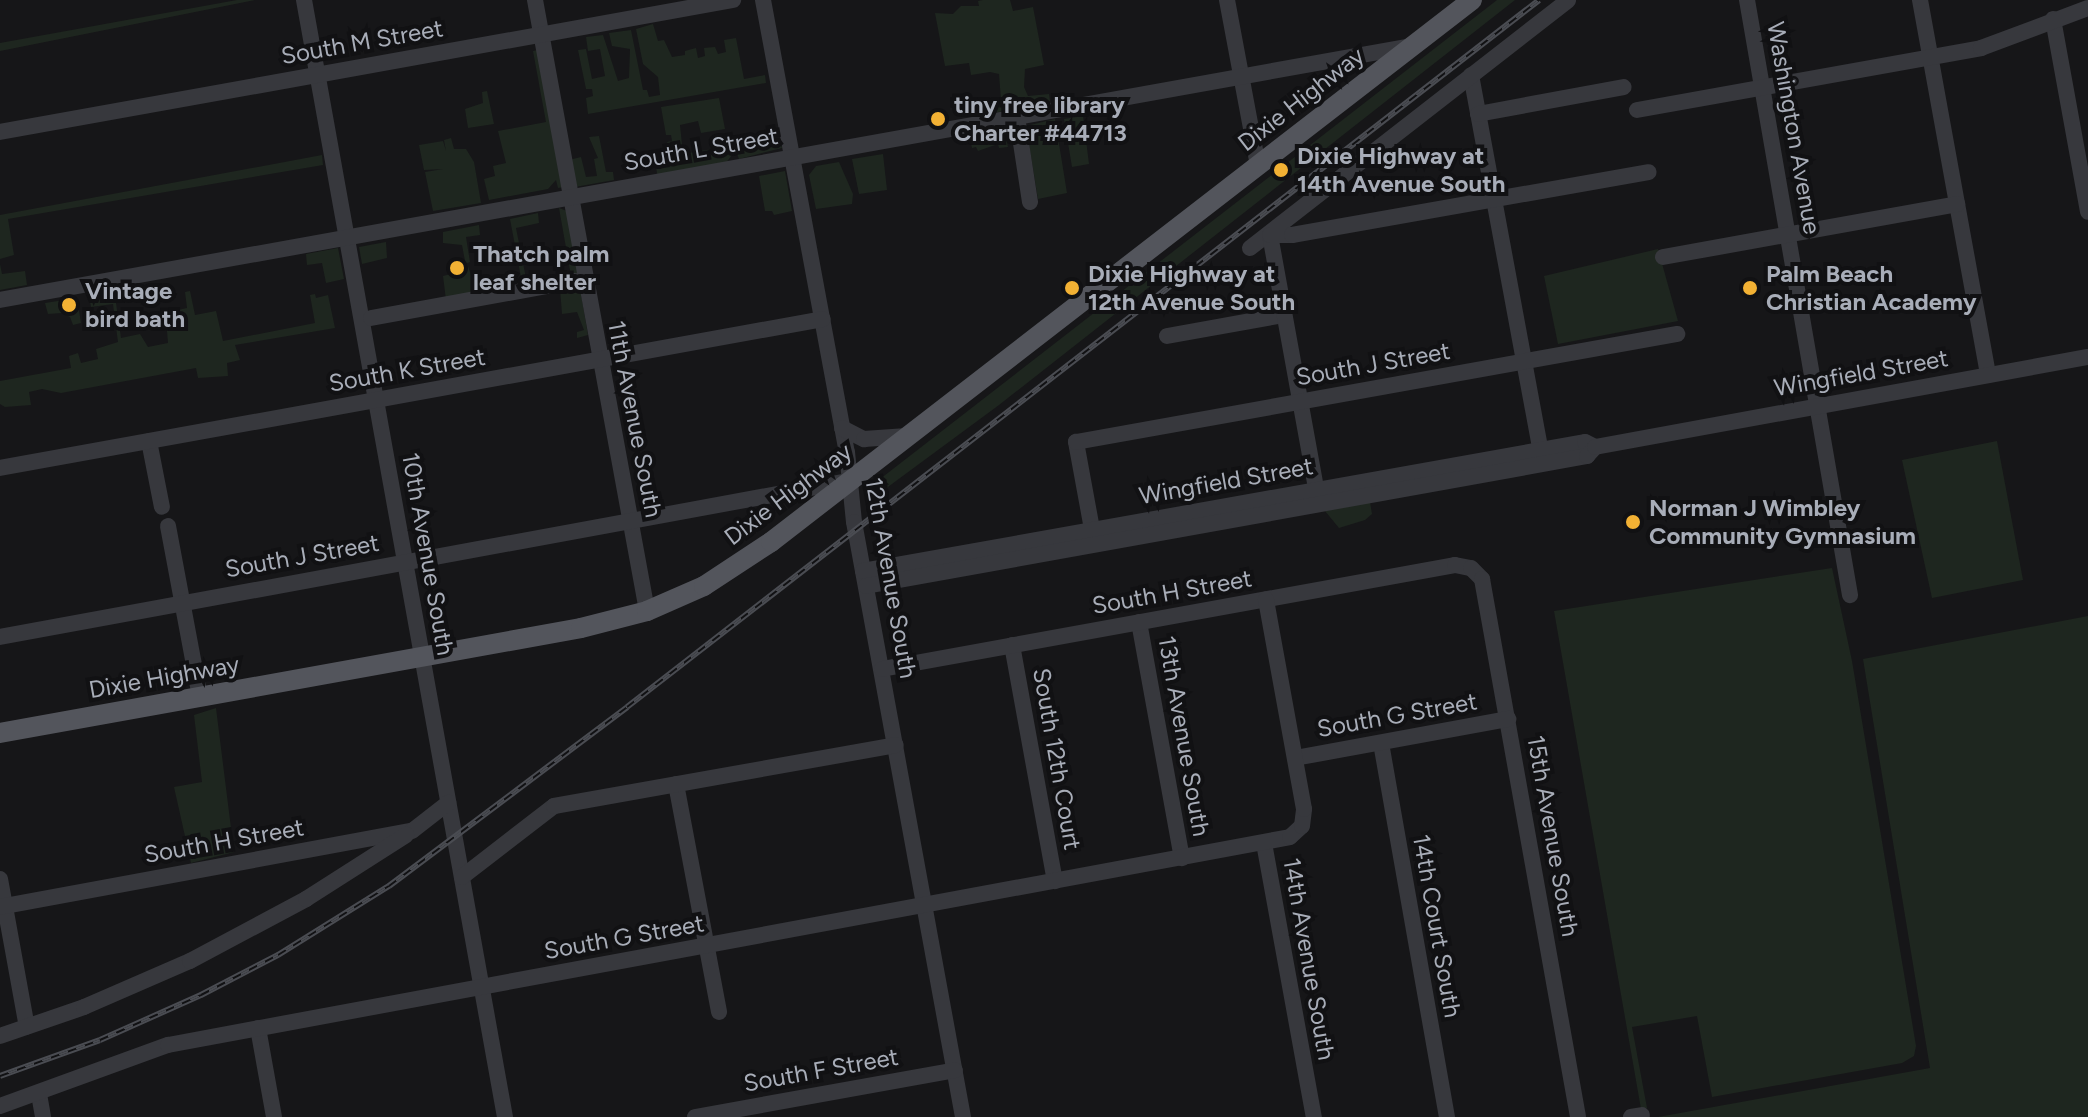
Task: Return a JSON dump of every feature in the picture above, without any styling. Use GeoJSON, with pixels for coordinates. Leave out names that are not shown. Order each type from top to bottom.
{"type":"FeatureCollection","features":[{"type":"Feature","properties":{"kind":"main road","name":"Dixie Highway"},"geometry":{"type":"LineString","coordinates":[[0,733],[581,628],[647,611],[736,567],[1258,166],[1465,2]]}},
{"type":"Feature","properties":{"kind":"street","name":"10th Avenue South"},"geometry":{"type":"LineString","coordinates":[[304,0],[505,1117]]}},
{"type":"Feature","properties":{"kind":"street","name":"11th Avenue South"},"geometry":{"type":"LineString","coordinates":[[535,0],[647,611]]}},
{"type":"Feature","properties":{"kind":"street","name":"South M Street"},"geometry":{"type":"LineString","coordinates":[[0,132],[733,0]]}},
{"type":"Feature","properties":{"kind":"street","name":"12th Avenue South"},"geometry":{"type":"LineString","coordinates":[[763,0],[823,319],[865,578],[963,1117]]}},
{"type":"Feature","properties":{"kind":"street"},"geometry":{"type":"LineString","coordinates":[[1227,0],[1258,166]]}},
{"type":"Feature","properties":{"kind":"street"},"geometry":{"type":"LineString","coordinates":[[1250,248],[1270,235],[1283,219],[1568,0]]}},
{"type":"Feature","properties":{"kind":"street","name":"Washington Avenue"},"geometry":{"type":"LineString","coordinates":[[1747,0],[1820,405],[1850,595]]}},
{"type":"Feature","properties":{"kind":"street"},"geometry":{"type":"LineString","coordinates":[[1920,0],[1988,375]]}},
{"type":"Feature","properties":{"kind":"street"},"geometry":{"type":"LineString","coordinates":[[1637,110],[1998,44],[2053,19],[2088,8]]}},
{"type":"Feature","properties":{"kind":"street"},"geometry":{"type":"LineString","coordinates":[[2053,19],[2088,212]]}},
{"type":"Feature","properties":{"kind":"street","name":"South L Street"},"geometry":{"type":"LineString","coordinates":[[0,300],[1411,46]]}},
{"type":"Feature","properties":{"kind":"street"},"geometry":{"type":"LineString","coordinates":[[1471,75],[1541,457]]}},
{"type":"Feature","properties":{"kind":"street"},"geometry":{"type":"LineString","coordinates":[[1478,114],[1624,87]]}},
{"type":"Feature","properties":{"kind":"street"},"geometry":{"type":"LineString","coordinates":[[1017,117],[1030,202]]}},
{"type":"Feature","properties":{"kind":"street"},"geometry":{"type":"LineString","coordinates":[[1270,235],[1292,235],[1648,172]]}},
{"type":"Feature","properties":{"kind":"street"},"geometry":{"type":"LineString","coordinates":[[1663,257],[1957,204]]}},
{"type":"Feature","properties":{"kind":"street"},"geometry":{"type":"LineString","coordinates":[[1270,235],[1318,497]]}},
{"type":"Feature","properties":{"kind":"street"},"geometry":{"type":"LineString","coordinates":[[371,318],[575,281]]}},
{"type":"Feature","properties":{"kind":"street"},"geometry":{"type":"LineString","coordinates":[[1167,336],[1284,315]]}},
{"type":"Feature","properties":{"kind":"street","name":"South K Street"},"geometry":{"type":"LineString","coordinates":[[0,468],[823,319]]}},
{"type":"Feature","properties":{"kind":"street","name":"South J Street"},"geometry":{"type":"LineString","coordinates":[[1094,537],[1076,442],[1677,334]]}},
{"type":"Feature","properties":{"kind":"street","name":"Wingfield Street"},"geometry":{"type":"LineString","coordinates":[[865,578],[1541,457],[1587,456],[1595,447],[2088,357]]}},
{"type":"Feature","properties":{"kind":"street"},"geometry":{"type":"LineString","coordinates":[[842,428],[864,439],[909,435]]}},
{"type":"Feature","properties":{"kind":"street"},"geometry":{"type":"LineString","coordinates":[[149,441],[162,507]]}},
{"type":"Feature","properties":{"kind":"street","name":"South J Street"},"geometry":{"type":"LineString","coordinates":[[0,637],[849,481]]}},
{"type":"Feature","properties":{"kind":"street"},"geometry":{"type":"LineString","coordinates":[[168,526],[200,697]]}},
{"type":"Feature","properties":{"kind":"street","name":"South H Street"},"geometry":{"type":"LineString","coordinates":[[882,669],[1455,565],[1471,568]]}},
{"type":"Feature","properties":{"kind":"street","name":"15th Avenue South"},"geometry":{"type":"LineString","coordinates":[[1471,568],[1482,579],[1578,1117]]}},
{"type":"Feature","properties":{"kind":"street","name":"14th Avenue South"},"geometry":{"type":"LineString","coordinates":[[1266,599],[1304,809],[1302,826],[1290,837],[1264,843],[1314,1117]]}},
{"type":"Feature","properties":{"kind":"street","name":"13th Avenue South"},"geometry":{"type":"LineString","coordinates":[[1139,622],[1182,858]]}},
{"type":"Feature","properties":{"kind":"street","name":"South 12th Court"},"geometry":{"type":"LineString","coordinates":[[1012,645],[1055,881]]}},
{"type":"Feature","properties":{"kind":"street","name":"South G Street"},"geometry":{"type":"LineString","coordinates":[[1295,758],[1508,719]]}},
{"type":"Feature","properties":{"kind":"street","name":"14th Court South"},"geometry":{"type":"LineString","coordinates":[[1381,743],[1447,1117]]}},
{"type":"Feature","properties":{"kind":"street"},"geometry":{"type":"LineString","coordinates":[[462,877],[554,806],[896,745]]}},
{"type":"Feature","properties":{"kind":"street"},"geometry":{"type":"LineString","coordinates":[[676,784],[719,1012]]}},
{"type":"Feature","properties":{"kind":"street","name":"South H Street"},"geometry":{"type":"LineString","coordinates":[[2,906],[412,831],[448,803]]}},
{"type":"Feature","properties":{"kind":"street"},"geometry":{"type":"LineString","coordinates":[[0,1036],[141,984],[241,936],[306,899],[412,831]]}},
{"type":"Feature","properties":{"kind":"street","name":"South G Street"},"geometry":{"type":"LineString","coordinates":[[0,1106],[168,1045],[925,908],[1264,843]]}},
{"type":"Feature","properties":{"kind":"street"},"geometry":{"type":"LineString","coordinates":[[0,879],[2,906],[27,1027]]}},
{"type":"Feature","properties":{"kind":"street"},"geometry":{"type":"LineString","coordinates":[[258,1028],[274,1117]]}},
{"type":"Feature","properties":{"kind":"street","name":"South F Street"},"geometry":{"type":"LineString","coordinates":[[695,1117],[955,1070]]}},
{"type":"Feature","properties":{"kind":"street"},"geometry":{"type":"LineString","coordinates":[[39,1094],[43,1117]]}},
{"type":"Feature","properties":{"kind":"shaded area"},"geometry":{"type":"Polygon","coordinates":[[[237,0],[255,0],[0,51],[0,43],[237,0]]]}},
{"type":"Feature","properties":{"kind":"shaded area"},"geometry":{"type":"Polygon","coordinates":[[[1010,0],[1013,11],[1033,7],[1044,65],[1025,69],[1024,87],[1028,96],[1049,94],[1050,101],[980,116],[979,103],[1001,100],[999,74],[971,75],[969,63],[945,66],[935,13],[953,14],[961,6],[979,6],[978,1],[1010,0]]]}},
{"type":"Feature","properties":{"kind":"shaded area"},"geometry":{"type":"Polygon","coordinates":[[[1497,0],[1515,0],[999,405],[877,495],[871,486],[1497,0]]]}},
{"type":"Feature","properties":{"kind":"shaded area"},"geometry":{"type":"Polygon","coordinates":[[[653,24],[658,41],[664,40],[672,57],[685,55],[685,51],[696,48],[698,58],[705,56],[704,48],[715,47],[718,54],[726,52],[724,40],[736,38],[744,79],[765,75],[766,83],[588,114],[586,98],[593,96],[592,89],[586,89],[578,50],[586,49],[592,79],[605,76],[600,49],[588,51],[586,37],[603,35],[618,81],[629,78],[630,49],[612,46],[609,33],[631,30],[643,90],[647,90],[649,97],[660,95],[658,77],[643,64],[636,29],[653,24]]]}},
{"type":"Feature","properties":{"kind":"shaded area"},"geometry":{"type":"Polygon","coordinates":[[[538,50],[564,187],[558,188],[556,180],[548,189],[489,200],[484,179],[495,176],[493,166],[506,163],[498,131],[546,122],[533,51],[538,50]]]}},
{"type":"Feature","properties":{"kind":"shaded area"},"geometry":{"type":"Polygon","coordinates":[[[487,91],[494,124],[468,128],[465,109],[483,103],[482,92],[487,91]]]}},
{"type":"Feature","properties":{"kind":"shaded area"},"geometry":{"type":"Polygon","coordinates":[[[719,98],[725,129],[701,133],[698,121],[680,125],[683,154],[730,146],[731,151],[780,141],[782,148],[739,159],[736,150],[725,164],[658,179],[655,161],[663,159],[662,153],[670,151],[667,142],[672,141],[671,135],[666,135],[661,107],[719,98]]]}},
{"type":"Feature","properties":{"kind":"shaded area"},"geometry":{"type":"Polygon","coordinates":[[[1083,116],[1089,164],[1072,167],[1064,119],[1083,116]]]}},
{"type":"Feature","properties":{"kind":"shaded area"},"geometry":{"type":"Polygon","coordinates":[[[1055,119],[1067,193],[1038,199],[1026,126],[1055,119]]]}},
{"type":"Feature","properties":{"kind":"shaded area"},"geometry":{"type":"Polygon","coordinates":[[[1004,130],[1008,147],[999,148],[998,144],[978,151],[976,147],[972,148],[970,137],[1004,130]]]}},
{"type":"Feature","properties":{"kind":"shaded area"},"geometry":{"type":"Polygon","coordinates":[[[599,136],[606,172],[613,172],[614,180],[575,187],[569,160],[581,157],[586,177],[597,176],[594,159],[598,158],[589,137],[599,136]]]}},
{"type":"Feature","properties":{"kind":"shaded area"},"geometry":{"type":"Polygon","coordinates":[[[451,138],[454,149],[466,149],[474,162],[481,203],[433,211],[425,172],[443,169],[424,170],[419,145],[443,141],[446,151],[444,140],[451,138]]]}},
{"type":"Feature","properties":{"kind":"shaded area"},"geometry":{"type":"Polygon","coordinates":[[[883,154],[887,190],[859,194],[852,159],[883,154]]]}},
{"type":"Feature","properties":{"kind":"shaded area"},"geometry":{"type":"Polygon","coordinates":[[[322,155],[323,165],[8,219],[14,255],[0,259],[0,215],[322,155]]]}},
{"type":"Feature","properties":{"kind":"shaded area"},"geometry":{"type":"Polygon","coordinates":[[[839,162],[853,194],[852,204],[816,209],[809,175],[816,166],[839,162]]]}},
{"type":"Feature","properties":{"kind":"shaded area"},"geometry":{"type":"Polygon","coordinates":[[[785,171],[792,211],[774,215],[772,211],[765,211],[759,176],[785,171]]]}},
{"type":"Feature","properties":{"kind":"shaded area"},"geometry":{"type":"Polygon","coordinates":[[[559,208],[567,211],[588,335],[577,338],[577,332],[584,330],[577,312],[562,314],[560,289],[446,300],[443,276],[451,274],[449,264],[465,261],[462,245],[443,243],[443,232],[479,225],[480,235],[466,237],[470,262],[467,263],[475,287],[479,287],[481,292],[488,290],[488,281],[495,279],[498,292],[523,288],[510,219],[538,213],[539,223],[516,228],[527,283],[571,276],[559,208]]]}},
{"type":"Feature","properties":{"kind":"shaded area"},"geometry":{"type":"Polygon","coordinates":[[[386,242],[387,258],[362,264],[359,247],[386,242]]]}},
{"type":"Feature","properties":{"kind":"shaded area"},"geometry":{"type":"Polygon","coordinates":[[[338,248],[344,279],[326,283],[322,263],[307,265],[306,254],[338,248]]]}},
{"type":"Feature","properties":{"kind":"shaded area"},"geometry":{"type":"Polygon","coordinates":[[[1658,249],[1678,321],[1558,344],[1544,276],[1658,249]]]}},
{"type":"Feature","properties":{"kind":"shaded area"},"geometry":{"type":"Polygon","coordinates":[[[0,264],[2,274],[25,271],[27,285],[0,290],[0,264]]]}},
{"type":"Feature","properties":{"kind":"shaded area"},"geometry":{"type":"Polygon","coordinates":[[[114,289],[121,338],[140,334],[148,347],[168,343],[166,319],[179,317],[178,310],[187,308],[185,292],[190,291],[195,315],[216,311],[223,341],[315,323],[310,295],[315,294],[316,298],[328,295],[335,328],[235,345],[240,360],[227,363],[228,376],[198,378],[196,368],[61,393],[42,389],[29,392],[31,405],[5,407],[0,404],[0,381],[71,368],[69,356],[78,353],[81,363],[98,359],[96,349],[118,342],[113,304],[91,307],[89,295],[114,289]]]}},
{"type":"Feature","properties":{"kind":"shaded area"},"geometry":{"type":"Polygon","coordinates":[[[77,298],[81,323],[73,325],[70,317],[62,313],[48,314],[45,303],[77,298]]]}},
{"type":"Feature","properties":{"kind":"shaded area"},"geometry":{"type":"Polygon","coordinates":[[[1997,441],[2023,580],[1932,598],[1902,460],[1997,441]]]}},
{"type":"Feature","properties":{"kind":"shaded area"},"geometry":{"type":"Polygon","coordinates":[[[1370,502],[1372,514],[1365,520],[1339,528],[1325,511],[1370,502]]]}},
{"type":"Feature","properties":{"kind":"shaded area"},"geometry":{"type":"Polygon","coordinates":[[[1832,568],[1852,661],[1916,1046],[1914,1056],[1902,1063],[1712,1097],[1697,1016],[1632,1027],[1647,1108],[1641,1109],[1554,611],[1832,568]]]}},
{"type":"Feature","properties":{"kind":"shaded area"},"geometry":{"type":"Polygon","coordinates":[[[2088,616],[2088,1117],[1658,1117],[1930,1068],[1863,659],[2088,616]]]}},
{"type":"Feature","properties":{"kind":"shaded area"},"geometry":{"type":"Polygon","coordinates":[[[216,708],[234,852],[191,863],[174,787],[202,782],[194,715],[216,708]]]}},
{"type":"Feature","properties":{"kind":"railway"},"geometry":{"type":"LineString","coordinates":[[0,1076],[100,1040],[201,995],[278,955],[389,886],[627,707],[1539,0]]}},
{"type":"Feature","properties":{"kind":"place","name":"tiny free library Charter #44713"},"geometry":{"type":"Point","coordinates":[938,119]}},
{"type":"Feature","properties":{"kind":"place","name":"Dixie Highway at 14th Avenue South"},"geometry":{"type":"Point","coordinates":[1281,170]}},
{"type":"Feature","properties":{"kind":"place","name":"Thatch palm leaf shelter"},"geometry":{"type":"Point","coordinates":[457,268]}},
{"type":"Feature","properties":{"kind":"place","name":"Dixie Highway at 12th Avenue South"},"geometry":{"type":"Point","coordinates":[1072,288]}},
{"type":"Feature","properties":{"kind":"place","name":"Palm Beach Christian Academy"},"geometry":{"type":"Point","coordinates":[1750,288]}},
{"type":"Feature","properties":{"kind":"place","name":"Vintage bird bath"},"geometry":{"type":"Point","coordinates":[69,305]}},
{"type":"Feature","properties":{"kind":"place","name":"Norman J Wimbley Community Gymnasium"},"geometry":{"type":"Point","coordinates":[1633,522]}}]}
